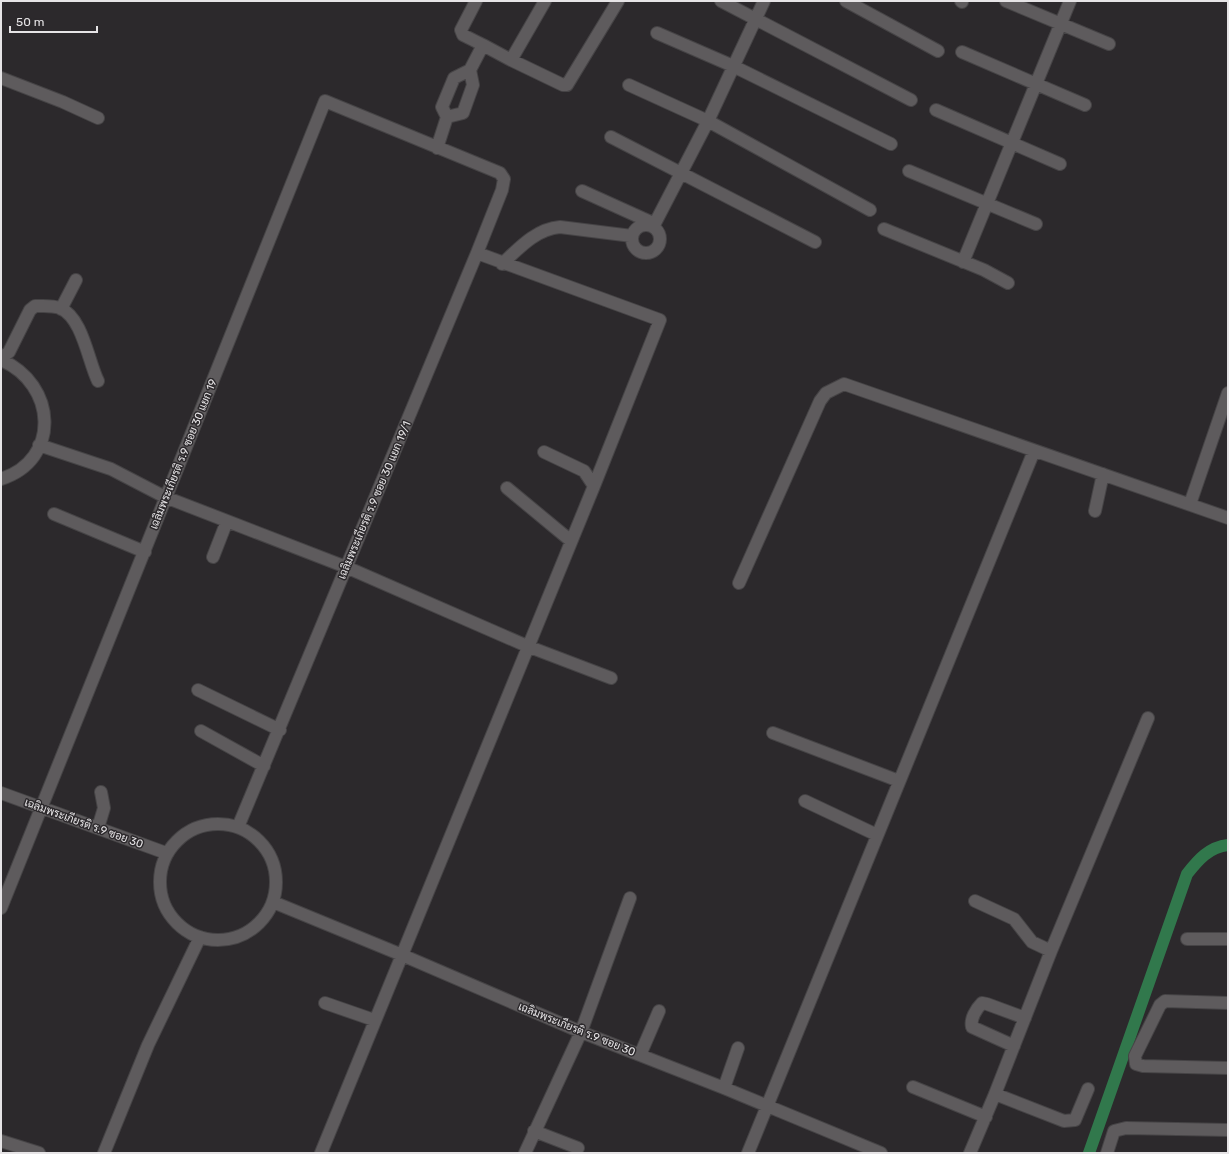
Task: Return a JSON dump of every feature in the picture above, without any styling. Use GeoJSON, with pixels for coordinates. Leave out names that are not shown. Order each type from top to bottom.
{"type":"FeatureCollection","features":[{"type":"Feature","properties":{"kind":"street"},"geometry":{"type":"LineString","coordinates":[[476,1],[460,30],[463,35],[563,85],[568,85],[618,1]]}},
{"type":"Feature","properties":{"kind":"street"},"geometry":{"type":"LineString","coordinates":[[511,60],[545,1]]}},
{"type":"Feature","properties":{"kind":"street"},"geometry":{"type":"LineString","coordinates":[[721,1],[911,100]]}},
{"type":"Feature","properties":{"kind":"street"},"geometry":{"type":"LineString","coordinates":[[654,225],[708,121],[764,1]]}},
{"type":"Feature","properties":{"kind":"street"},"geometry":{"type":"LineString","coordinates":[[846,1],[938,51]]}},
{"type":"Feature","properties":{"kind":"street"},"geometry":{"type":"LineString","coordinates":[[1006,1],[1110,44]]}},
{"type":"Feature","properties":{"kind":"street"},"geometry":{"type":"LineString","coordinates":[[963,262],[1035,82],[1070,1]]}},
{"type":"Feature","properties":{"kind":"street"},"geometry":{"type":"LineString","coordinates":[[657,33],[733,66],[891,144]]}},
{"type":"Feature","properties":{"kind":"street"},"geometry":{"type":"LineString","coordinates":[[448,117],[442,107],[454,78],[470,70],[483,45]]}},
{"type":"Feature","properties":{"kind":"street"},"geometry":{"type":"LineString","coordinates":[[962,52],[1035,82],[1085,105]]}},
{"type":"Feature","properties":{"kind":"street"},"geometry":{"type":"LineString","coordinates":[[448,117],[463,113],[473,85],[470,70]]}},
{"type":"Feature","properties":{"kind":"street"},"geometry":{"type":"LineString","coordinates":[[1,78],[63,102],[98,118]]}},
{"type":"Feature","properties":{"kind":"street"},"geometry":{"type":"LineString","coordinates":[[629,85],[708,121],[870,210]]}},
{"type":"Feature","properties":{"kind":"street","name":"เฉลิมพระเกียรติ ร.9 ซอย 30 แยก 19"},"geometry":{"type":"LineString","coordinates":[[1,908],[40,807],[145,552],[165,496],[325,100],[437,148]]}},
{"type":"Feature","properties":{"kind":"street"},"geometry":{"type":"LineString","coordinates":[[936,110],[1060,164]]}},
{"type":"Feature","properties":{"kind":"street"},"geometry":{"type":"LineString","coordinates":[[437,148],[448,117]]}},
{"type":"Feature","properties":{"kind":"street"},"geometry":{"type":"LineString","coordinates":[[611,137],[680,174],[815,242]]}},
{"type":"Feature","properties":{"kind":"street","name":"เฉลิมพระเกียรติ ร.9 ซอย 30 แยก 19/1"},"geometry":{"type":"LineString","coordinates":[[238,826],[280,730],[502,190],[504,179],[500,173],[437,148]]}},
{"type":"Feature","properties":{"kind":"street"},"geometry":{"type":"LineString","coordinates":[[909,171],[1036,224]]}},
{"type":"Feature","properties":{"kind":"street"},"geometry":{"type":"LineString","coordinates":[[582,191],[654,225],[659,234],[659,244],[657,248],[649,253],[640,252],[636,250],[632,241],[632,236],[640,226],[654,225]]}},
{"type":"Feature","properties":{"kind":"street"},"geometry":{"type":"LineString","coordinates":[[502,264],[528,240],[549,228],[560,227],[632,236]]}},
{"type":"Feature","properties":{"kind":"street"},"geometry":{"type":"LineString","coordinates":[[884,229],[963,262],[1008,283]]}},
{"type":"Feature","properties":{"kind":"street"},"geometry":{"type":"LineString","coordinates":[[321,1153],[527,646],[594,486],[660,320],[502,264],[477,253]]}},
{"type":"Feature","properties":{"kind":"street"},"geometry":{"type":"LineString","coordinates":[[61,309],[76,280]]}},
{"type":"Feature","properties":{"kind":"street"},"geometry":{"type":"LineString","coordinates":[[1,479],[21,469],[32,458],[39,445],[44,430],[45,415],[42,400],[35,386],[26,375],[13,365],[1,359],[9,352],[30,310],[35,306],[61,309],[74,321],[89,352],[98,381]]}},
{"type":"Feature","properties":{"kind":"street"},"geometry":{"type":"LineString","coordinates":[[739,583],[820,400],[833,388],[844,384],[1228,518]]}},
{"type":"Feature","properties":{"kind":"street"},"geometry":{"type":"LineString","coordinates":[[1190,504],[1228,393]]}},
{"type":"Feature","properties":{"kind":"street"},"geometry":{"type":"LineString","coordinates":[[39,445],[111,469],[165,496],[346,567],[527,646],[611,678]]}},
{"type":"Feature","properties":{"kind":"street"},"geometry":{"type":"LineString","coordinates":[[748,1153],[766,1105],[1034,451]]}},
{"type":"Feature","properties":{"kind":"street"},"geometry":{"type":"LineString","coordinates":[[544,452],[584,472],[594,486]]}},
{"type":"Feature","properties":{"kind":"street"},"geometry":{"type":"LineString","coordinates":[[1095,511],[1103,474]]}},
{"type":"Feature","properties":{"kind":"street"},"geometry":{"type":"LineString","coordinates":[[507,488],[571,540]]}},
{"type":"Feature","properties":{"kind":"street"},"geometry":{"type":"LineString","coordinates":[[54,514],[145,552]]}},
{"type":"Feature","properties":{"kind":"street"},"geometry":{"type":"LineString","coordinates":[[213,557],[227,521]]}},
{"type":"Feature","properties":{"kind":"street"},"geometry":{"type":"LineString","coordinates":[[198,690],[280,730]]}},
{"type":"Feature","properties":{"kind":"street"},"geometry":{"type":"LineString","coordinates":[[970,1153],[986,1117],[1050,951],[1148,718]]}},
{"type":"Feature","properties":{"kind":"street"},"geometry":{"type":"LineString","coordinates":[[202,730],[264,766]]}},
{"type":"Feature","properties":{"kind":"street"},"geometry":{"type":"LineString","coordinates":[[773,733],[899,781]]}},
{"type":"Feature","properties":{"kind":"street"},"geometry":{"type":"LineString","coordinates":[[98,828],[104,808],[101,792]]}},
{"type":"Feature","properties":{"kind":"street","name":"เฉลิมพระเกียรติ ร.9 ซอย 30"},"geometry":{"type":"LineString","coordinates":[[1,794],[166,853]]}},
{"type":"Feature","properties":{"kind":"street"},"geometry":{"type":"LineString","coordinates":[[805,801],[877,835]]}},
{"type":"Feature","properties":{"kind":"street"},"geometry":{"type":"LineString","coordinates":[[222,823],[238,826],[259,840],[267,849],[275,866],[277,884],[273,902],[264,918],[251,930],[235,938],[218,940],[200,938],[184,930],[176,922],[163,903],[159,886],[160,869],[166,853],[176,840],[195,828],[205,824],[222,823]]}},
{"type":"Feature","properties":{"kind":"street"},"geometry":{"type":"LineString","coordinates":[[525,1153],[581,1032],[630,898]]}},
{"type":"Feature","properties":{"kind":"street"},"geometry":{"type":"LineString","coordinates":[[975,901],[1014,919],[1032,942],[1050,951]]}},
{"type":"Feature","properties":{"kind":"street","name":"เฉลิมพระเกียรติ ร.9 ซอย 30"},"geometry":{"type":"LineString","coordinates":[[273,902],[402,955],[581,1032],[724,1088],[881,1153]]}},
{"type":"Feature","properties":{"kind":"street"},"geometry":{"type":"LineString","coordinates":[[104,1153],[148,1045],[200,938]]}},
{"type":"Feature","properties":{"kind":"street"},"geometry":{"type":"LineString","coordinates":[[1187,939],[1228,939]]}},
{"type":"Feature","properties":{"kind":"street"},"geometry":{"type":"LineString","coordinates":[[1228,1003],[1165,1001],[1160,1005],[1134,1056],[1136,1064],[1143,1066],[1228,1068]]}},
{"type":"Feature","properties":{"kind":"street"},"geometry":{"type":"LineString","coordinates":[[325,1003],[374,1020]]}},
{"type":"Feature","properties":{"kind":"street"},"geometry":{"type":"LineString","coordinates":[[1014,1046],[972,1027],[971,1022],[977,1007],[982,1003],[1025,1018]]}},
{"type":"Feature","properties":{"kind":"street"},"geometry":{"type":"LineString","coordinates":[[640,1055],[659,1011]]}},
{"type":"Feature","properties":{"kind":"street"},"geometry":{"type":"LineString","coordinates":[[724,1088],[738,1048]]}},
{"type":"Feature","properties":{"kind":"street"},"geometry":{"type":"LineString","coordinates":[[913,1086],[986,1117]]}},
{"type":"Feature","properties":{"kind":"street"},"geometry":{"type":"LineString","coordinates":[[995,1094],[1070,1122],[1076,1120],[1088,1089]]}},
{"type":"Feature","properties":{"kind":"street"},"geometry":{"type":"LineString","coordinates":[[1107,1153],[1114,1131],[1126,1128],[1228,1130]]}},
{"type":"Feature","properties":{"kind":"street"},"geometry":{"type":"LineString","coordinates":[[534,1131],[578,1148]]}},
{"type":"Feature","properties":{"kind":"street"},"geometry":{"type":"LineString","coordinates":[[1,1141],[39,1153]]}},
{"type":"Feature","properties":{"kind":"waterway"},"geometry":{"type":"LineString","coordinates":[[1089,1153],[1187,874],[1204,855],[1215,848],[1228,845]]}}]}
